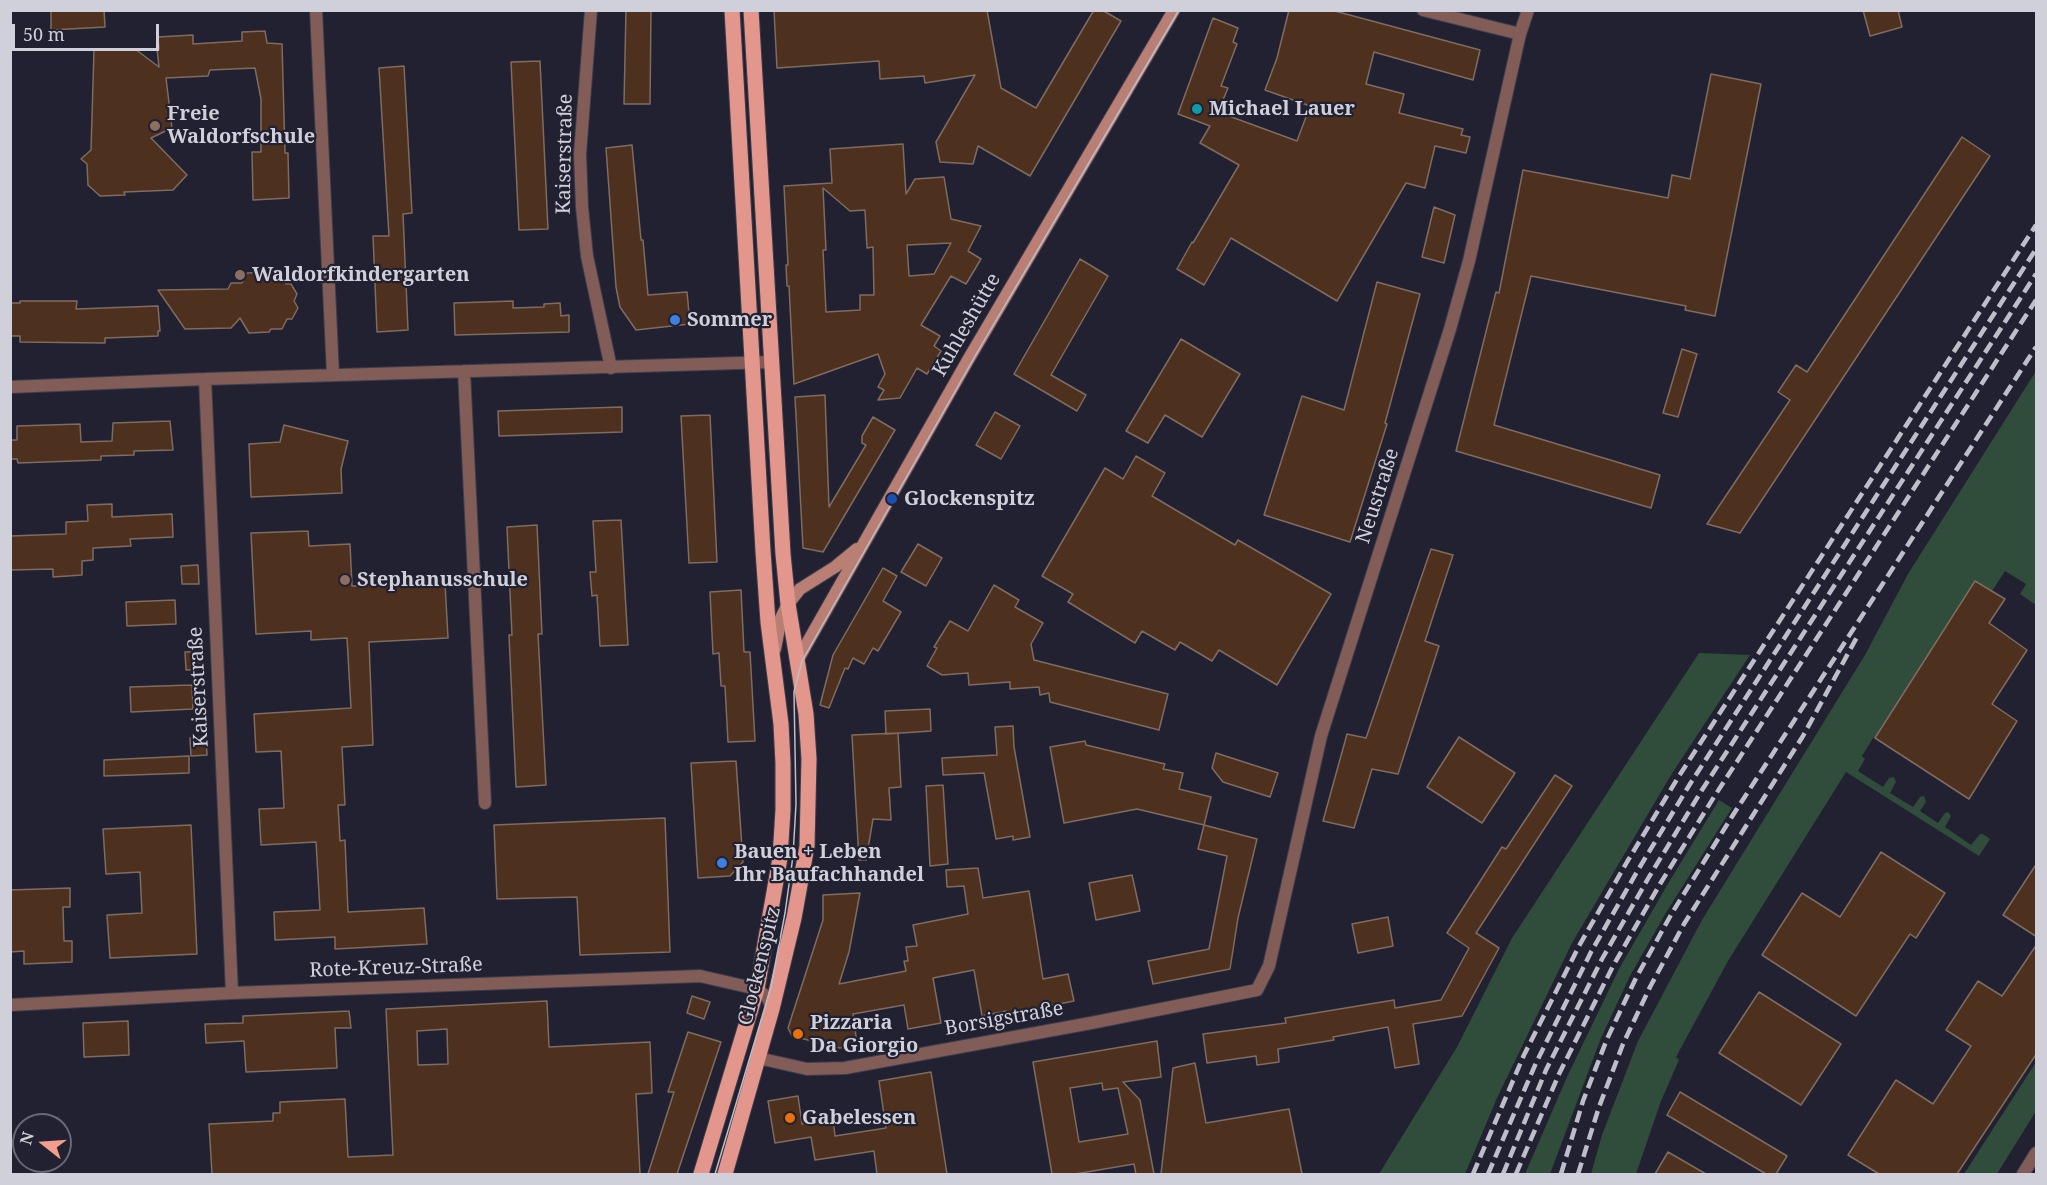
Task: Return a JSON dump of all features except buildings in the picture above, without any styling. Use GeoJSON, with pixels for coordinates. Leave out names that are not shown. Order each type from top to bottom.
{"type":"FeatureCollection","features":[{"type":"Feature","properties":{"kind":"main road","name":"Glockenspitz"},"geometry":{"type":"LineString","coordinates":[[701,1174],[757,989],[780,858],[783,810],[781,724],[763,551],[732,10]]}},
{"type":"Feature","properties":{"kind":"main road","name":"Glockenspitz"},"geometry":{"type":"LineString","coordinates":[[725,1174],[772,1009],[794,918],[807,846],[809,759],[806,714],[788,604],[783,554],[751,10]]}},
{"type":"Feature","properties":{"kind":"street"},"geometry":{"type":"LineString","coordinates":[[316,10],[333,375]]}},
{"type":"Feature","properties":{"kind":"street","name":"Kaiserstraße"},"geometry":{"type":"LineString","coordinates":[[591,10],[580,154],[582,207],[587,256],[611,368]]}},
{"type":"Feature","properties":{"kind":"street","name":"Kuhleshütte"},"geometry":{"type":"LineString","coordinates":[[797,661],[862,544],[1174,10]]}},
{"type":"Feature","properties":{"kind":"street"},"geometry":{"type":"LineString","coordinates":[[1423,10],[1520,34]]}},
{"type":"Feature","properties":{"kind":"street","name":"Neustraße"},"geometry":{"type":"LineString","coordinates":[[1257,990],[1269,966],[1321,736],[1450,329],[1469,261],[1527,10]]}},
{"type":"Feature","properties":{"kind":"street"},"geometry":{"type":"LineString","coordinates":[[10,387],[772,362]]}},
{"type":"Feature","properties":{"kind":"street"},"geometry":{"type":"LineString","coordinates":[[464,371],[484,803]]}},
{"type":"Feature","properties":{"kind":"street","name":"Kaiserstraße"},"geometry":{"type":"LineString","coordinates":[[205,379],[232,993]]}},
{"type":"Feature","properties":{"kind":"street"},"geometry":{"type":"LineString","coordinates":[[774,665],[776,638],[781,618],[788,604],[800,589],[835,567],[862,544]]}},
{"type":"Feature","properties":{"kind":"street","name":"Rote-Kreuz-Straße"},"geometry":{"type":"LineString","coordinates":[[10,1005],[232,993],[700,976],[757,989]]}},
{"type":"Feature","properties":{"kind":"street"},"geometry":{"type":"LineString","coordinates":[[757,989],[768,998],[772,1009]]}},
{"type":"Feature","properties":{"kind":"street","name":"Borsigstraße"},"geometry":{"type":"LineString","coordinates":[[758,1058],[807,1069],[845,1068],[1257,990]]}},
{"type":"Feature","properties":{"kind":"street"},"geometry":{"type":"LineString","coordinates":[[2023,1174],[2037,1153]]}},
{"type":"Feature","properties":{"kind":"green space"},"geometry":{"type":"Polygon","coordinates":[[[2036,371],[2036,605],[2020,594],[2026,584],[2005,571],[1992,591],[1975,581],[1873,738],[1862,756],[1865,759],[1858,771],[1883,787],[1889,778],[1894,777],[1896,782],[1890,793],[1913,807],[1920,797],[1924,796],[1926,802],[1920,811],[1938,823],[1948,812],[1951,816],[1945,827],[1971,845],[1980,834],[1990,839],[1979,856],[1846,772],[1728,961],[1676,1057],[1679,1060],[1661,1101],[1636,1174],[1591,1174],[1602,1135],[1638,1041],[1702,920],[1865,655],[1908,574],[2036,371]]]}},
{"type":"Feature","properties":{"kind":"green space"},"geometry":{"type":"Polygon","coordinates":[[[1699,653],[1750,655],[1671,775],[1572,943],[1497,1098],[1465,1174],[1379,1174],[1457,1047],[1512,938],[1699,653]]]}},
{"type":"Feature","properties":{"kind":"green space"},"geometry":{"type":"Polygon","coordinates":[[[1719,800],[1732,808],[1667,911],[1630,976],[1601,1038],[1550,1174],[1525,1174],[1567,1077],[1619,969],[1719,800]]]}},
{"type":"Feature","properties":{"kind":"green space"},"geometry":{"type":"Polygon","coordinates":[[[2036,1062],[2036,1111],[1997,1174],[1964,1174],[2036,1062]]]}},
{"type":"Feature","properties":{"kind":"tram line"},"geometry":{"type":"LineString","coordinates":[[715,1174],[771,987],[785,913],[793,856],[796,804],[794,692],[802,661],[978,351],[1179,10]]}},
{"type":"Feature","properties":{"kind":"railway"},"geometry":{"type":"LineString","coordinates":[[1473,1174],[1524,1055],[1579,946],[1627,862],[1679,776],[2036,225]]}},
{"type":"Feature","properties":{"kind":"railway"},"geometry":{"type":"LineString","coordinates":[[1488,1174],[1536,1063],[1591,952],[1638,870],[1690,784],[2036,249]]}},
{"type":"Feature","properties":{"kind":"railway"},"geometry":{"type":"LineString","coordinates":[[1503,1174],[1546,1070],[1602,959],[1649,877],[1702,790],[2036,274]]}},
{"type":"Feature","properties":{"kind":"railway"},"geometry":{"type":"LineString","coordinates":[[1516,1174],[1559,1074],[1613,966],[1660,884],[2036,300]]}},
{"type":"Feature","properties":{"kind":"railway"},"geometry":{"type":"LineString","coordinates":[[1561,1174],[1583,1101],[1607,1039],[1636,978],[1672,913],[2036,347]]}},
{"type":"Feature","properties":{"kind":"railway"},"geometry":{"type":"LineString","coordinates":[[1578,1174],[1599,1107],[1623,1044],[1650,987],[1684,924],[1803,736],[1857,637]]}},
{"type":"Feature","properties":{"kind":"place","name":"Michael Lauer"},"geometry":{"type":"Point","coordinates":[1197,109]}},
{"type":"Feature","properties":{"kind":"place","name":"Freie Waldorfschule"},"geometry":{"type":"Point","coordinates":[155,126]}},
{"type":"Feature","properties":{"kind":"place","name":"Waldorfkindergarten"},"geometry":{"type":"Point","coordinates":[240,275]}},
{"type":"Feature","properties":{"kind":"place","name":"Sommer"},"geometry":{"type":"Point","coordinates":[675,320]}},
{"type":"Feature","properties":{"kind":"place","name":"Glockenspitz"},"geometry":{"type":"Point","coordinates":[892,499]}},
{"type":"Feature","properties":{"kind":"place","name":"Stephanusschule"},"geometry":{"type":"Point","coordinates":[345,580]}},
{"type":"Feature","properties":{"kind":"place","name":"Bauen + Leben Ihr Baufachhandel"},"geometry":{"type":"Point","coordinates":[722,863]}},
{"type":"Feature","properties":{"kind":"place","name":"Pizzaria Da Giorgio"},"geometry":{"type":"Point","coordinates":[798,1034]}},
{"type":"Feature","properties":{"kind":"place","name":"Gabelessen"},"geometry":{"type":"Point","coordinates":[790,1118]}}]}
